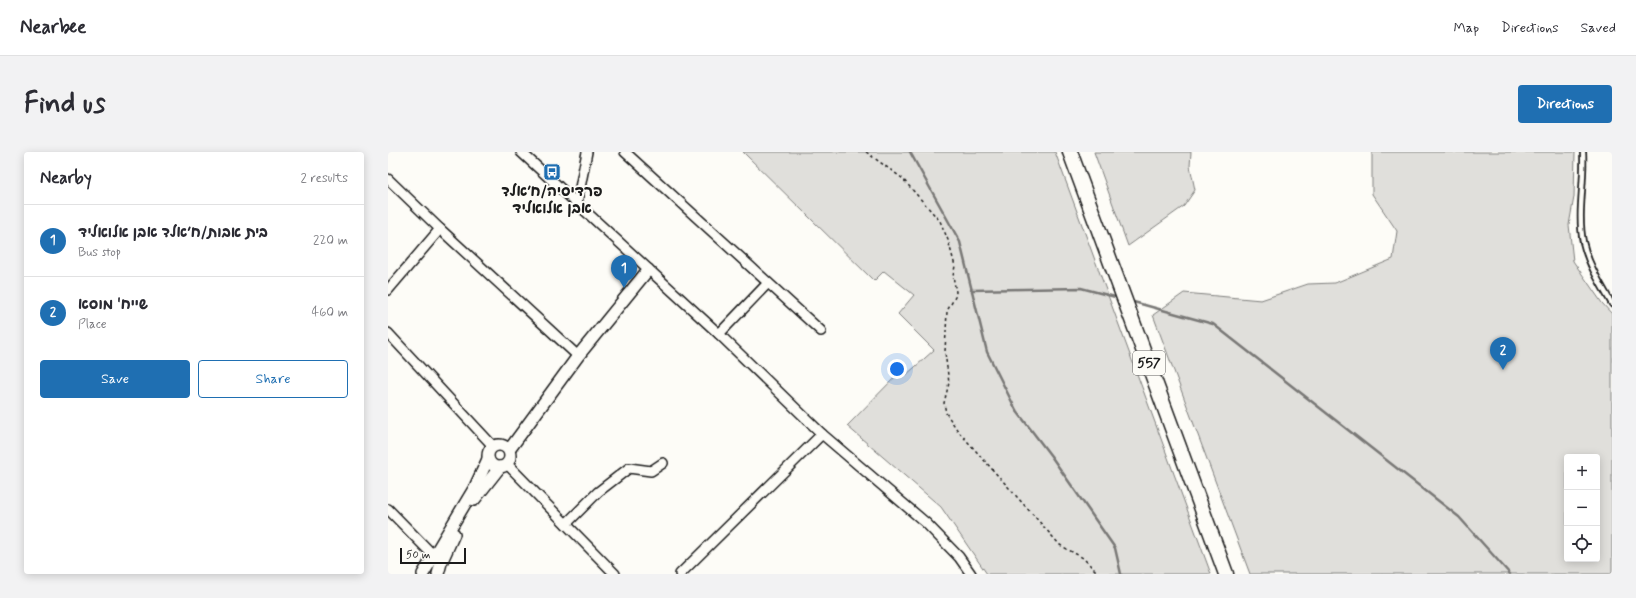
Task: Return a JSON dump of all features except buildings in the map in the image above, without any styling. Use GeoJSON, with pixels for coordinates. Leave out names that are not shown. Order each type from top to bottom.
{"type":"FeatureCollection","features":[{"type":"Feature","properties":{"kind":"main road","name":"557"},"geometry":{"type":"LineString","coordinates":[[1070,152],[1226,574]]}},
{"type":"Feature","properties":{"kind":"street"},"geometry":{"type":"LineString","coordinates":[[521,152],[719,334],[822,434],[926,523],[959,557],[971,574]]}},
{"type":"Feature","properties":{"kind":"street"},"geometry":{"type":"LineString","coordinates":[[577,203],[587,152]]}},
{"type":"Feature","properties":{"kind":"street"},"geometry":{"type":"LineString","coordinates":[[625,152],[821,331]]}},
{"type":"Feature","properties":{"kind":"street"},"geometry":{"type":"LineString","coordinates":[[388,179],[578,356]]}},
{"type":"Feature","properties":{"kind":"street"},"geometry":{"type":"LineString","coordinates":[[388,290],[440,229]]}},
{"type":"Feature","properties":{"kind":"street"},"geometry":{"type":"LineString","coordinates":[[509,450],[578,356],[648,270]]}},
{"type":"Feature","properties":{"kind":"street"},"geometry":{"type":"LineString","coordinates":[[719,334],[768,283]]}},
{"type":"Feature","properties":{"kind":"street"},"geometry":{"type":"LineString","coordinates":[[388,333],[493,446]]}},
{"type":"Feature","properties":{"kind":"street"},"geometry":{"type":"LineString","coordinates":[[680,574],[822,434]]}},
{"type":"Feature","properties":{"kind":"street"},"geometry":{"type":"LineString","coordinates":[[423,574],[475,487],[488,459],[488,452],[493,446],[503,445],[509,450],[510,458],[477,496],[455,533],[441,562],[438,574]]}},
{"type":"Feature","properties":{"kind":"street"},"geometry":{"type":"LineString","coordinates":[[488,459],[493,466],[503,466],[566,524],[615,574]]}},
{"type":"Feature","properties":{"kind":"street"},"geometry":{"type":"LineString","coordinates":[[566,524],[598,492],[629,468],[650,471],[663,463]]}},
{"type":"Feature","properties":{"kind":"street"},"geometry":{"type":"LineString","coordinates":[[388,509],[434,556]]}},
{"type":"Feature","properties":{"kind":"lane"},"geometry":{"type":"LineString","coordinates":[[1583,152],[1584,171],[1581,210],[1583,242],[1595,273],[1612,304]]}},
{"type":"Feature","properties":{"kind":"path"},"geometry":{"type":"LineString","coordinates":[[866,152],[902,178],[940,221],[948,240],[954,266],[953,276],[956,292],[955,297],[947,310],[944,352],[949,383],[944,403],[946,413],[958,431],[1060,545],[1083,558],[1099,574]]}},
{"type":"Feature","properties":{"kind":"shaded area"},"geometry":{"type":"Polygon","coordinates":[[[743,152],[1055,152],[1211,574],[987,574],[941,507],[847,426],[902,370],[906,375],[934,350],[898,314],[914,295],[884,271],[874,281],[743,152]]]}},
{"type":"Feature","properties":{"kind":"shaded area"},"geometry":{"type":"Polygon","coordinates":[[[1094,152],[1191,152],[1190,166],[1195,190],[1184,206],[1128,246],[1094,152]]]}},
{"type":"Feature","properties":{"kind":"shaded area"},"geometry":{"type":"Polygon","coordinates":[[[1372,152],[1575,152],[1574,197],[1569,225],[1573,261],[1602,303],[1612,314],[1612,574],[1250,574],[1153,315],[1184,293],[1261,300],[1308,284],[1335,283],[1393,259],[1397,231],[1372,194],[1372,152]]]}},
{"type":"Feature","properties":{"kind":"waterway"},"geometry":{"type":"LineString","coordinates":[[910,152],[960,242],[987,352],[1016,410],[1051,456],[1115,548],[1121,574]]}},
{"type":"Feature","properties":{"kind":"waterway"},"geometry":{"type":"LineString","coordinates":[[971,290],[1081,288],[1119,298]]}},
{"type":"Feature","properties":{"kind":"waterway"},"geometry":{"type":"LineString","coordinates":[[1130,301],[1213,324],[1459,517],[1510,574]]}},
{"type":"Feature","properties":{"kind":"place","name":"פרדיסיה/ח׳אלד אבן אלואליד"},"geometry":{"type":"Point","coordinates":[552,172]}},
{"type":"Feature","properties":{"kind":"place","name":"בית אבות/ח׳אלד אבן אלואליד"},"geometry":{"type":"Point","coordinates":[624,288]}},
{"type":"Feature","properties":{"kind":"place","name":"שייח' מוסא"},"geometry":{"type":"Point","coordinates":[1503,370]}}]}
